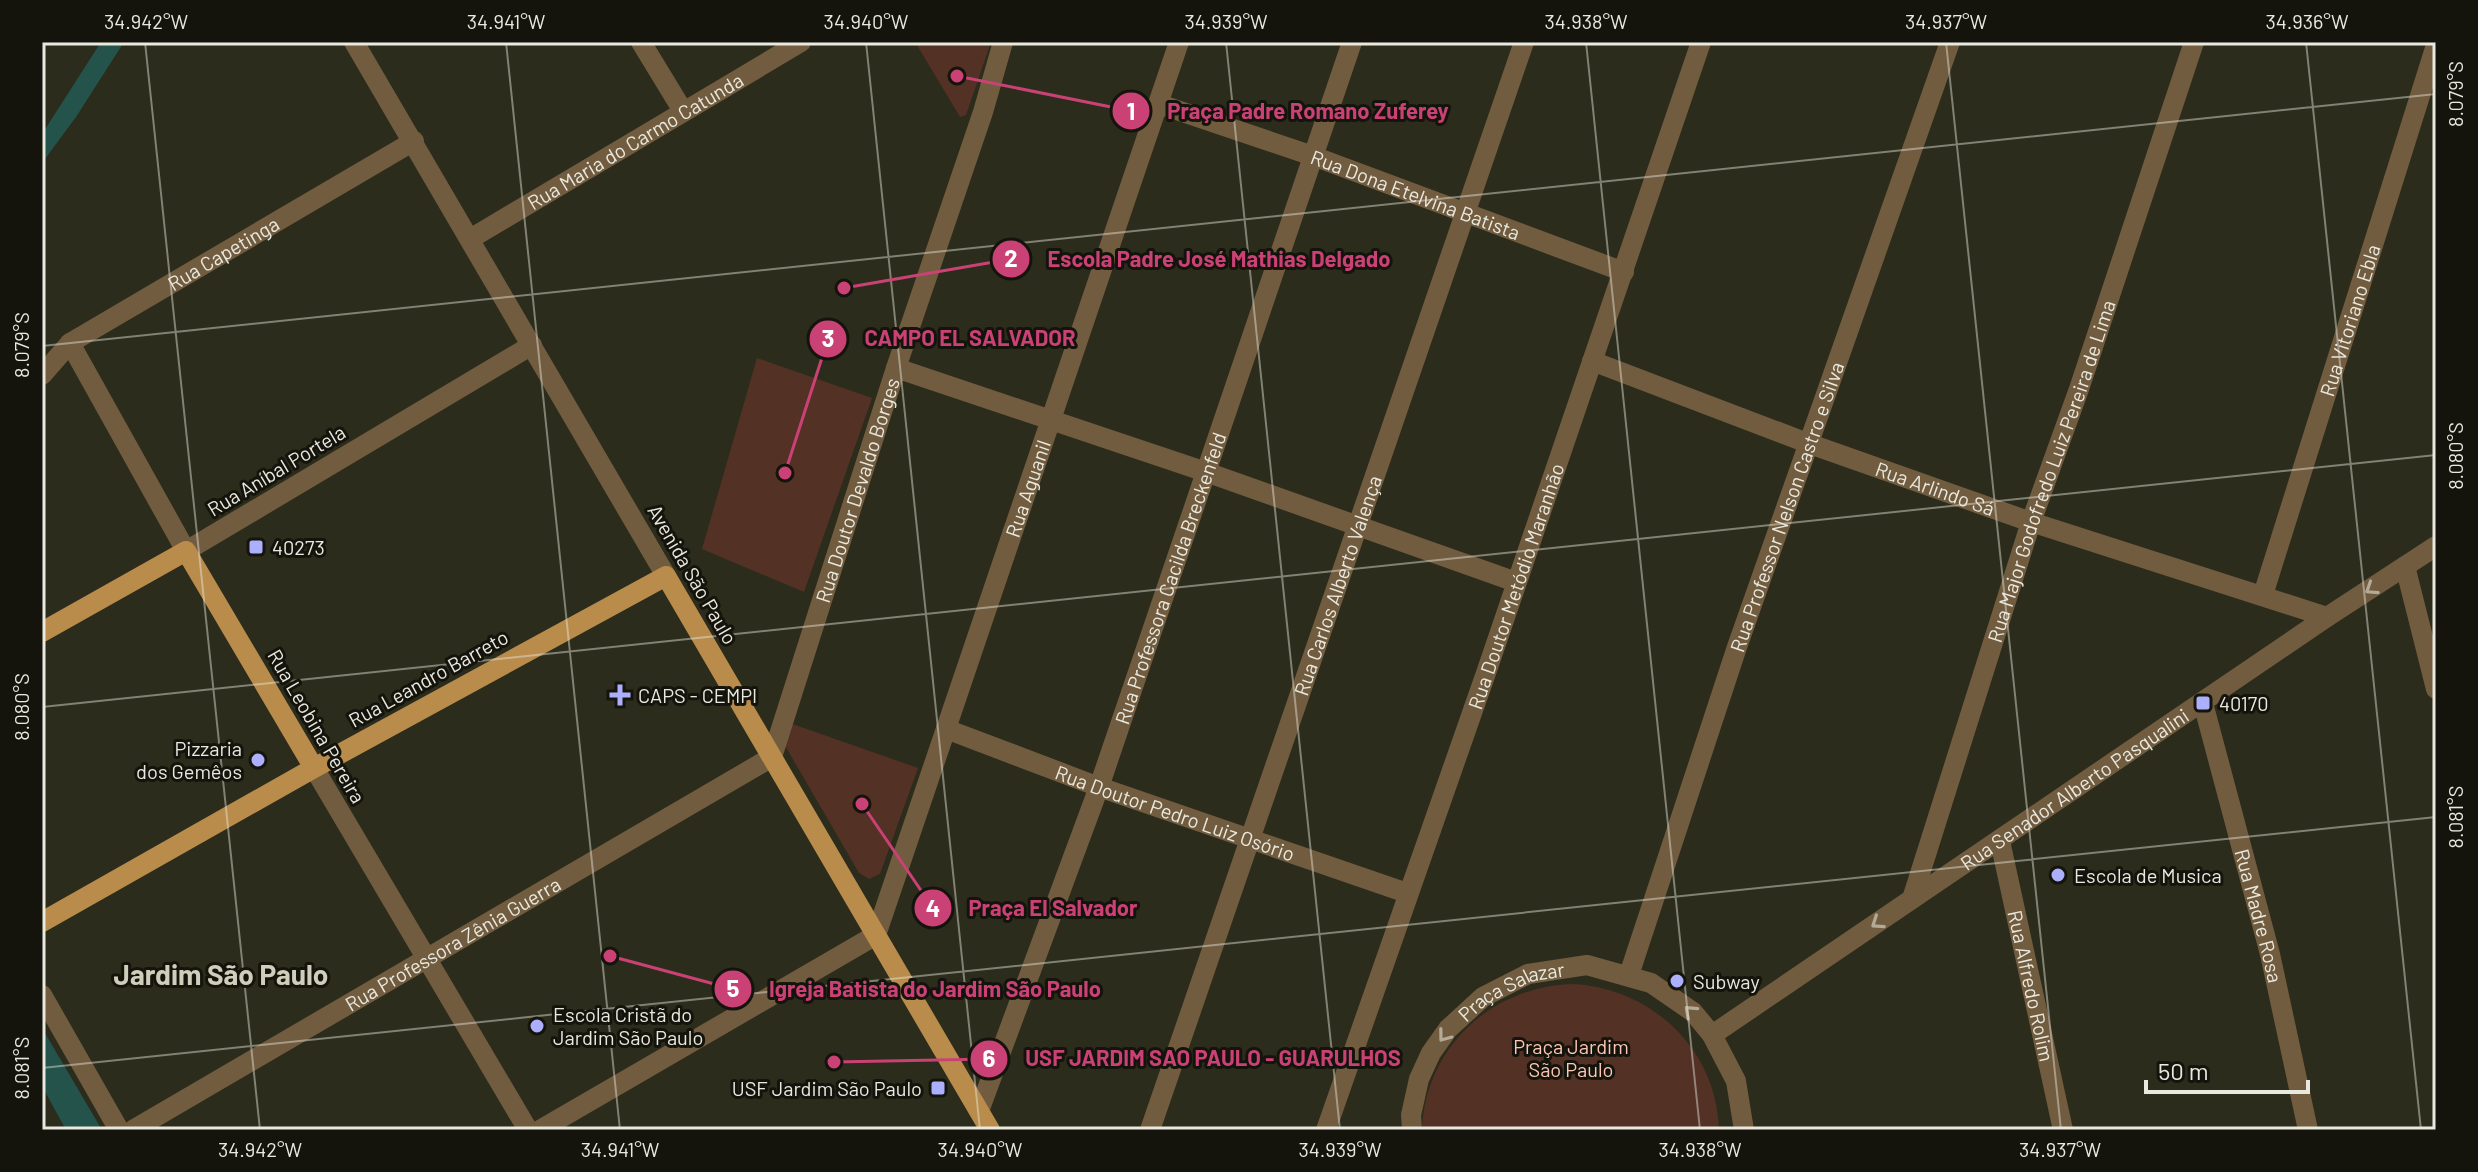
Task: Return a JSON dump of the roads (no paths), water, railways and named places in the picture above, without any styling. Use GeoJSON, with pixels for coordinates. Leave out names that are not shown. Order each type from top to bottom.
{"type":"FeatureCollection","features":[{"type":"Feature","properties":{"kind":"main road","name":"Rua Aníbal Portela"},"geometry":{"type":"LineString","coordinates":[[42,632],[186,551]]}},
{"type":"Feature","properties":{"kind":"main road","name":"Rua Leobina Pereira"},"geometry":{"type":"LineString","coordinates":[[186,551],[314,768]]}},
{"type":"Feature","properties":{"kind":"main road","name":"Avenida São Paulo"},"geometry":{"type":"LineString","coordinates":[[666,576],[990,1130]]}},
{"type":"Feature","properties":{"kind":"main road","name":"Rua Leandro Barreto"},"geometry":{"type":"LineString","coordinates":[[44,920],[666,576]]}},
{"type":"Feature","properties":{"kind":"street","name":"Avenida São Paulo"},"geometry":{"type":"LineString","coordinates":[[354,42],[666,576]]}},
{"type":"Feature","properties":{"kind":"street"},"geometry":{"type":"LineString","coordinates":[[641,42],[683,111]]}},
{"type":"Feature","properties":{"kind":"street","name":"Rua Maria do Carmo Catunda"},"geometry":{"type":"LineString","coordinates":[[470,239],[801,42]]}},
{"type":"Feature","properties":{"kind":"street","name":"Rua Doutor Devaldo Borges"},"geometry":{"type":"LineString","coordinates":[[772,757],[896,368],[983,112],[1003,42]]}},
{"type":"Feature","properties":{"kind":"street","name":"Rua Aguanil"},"geometry":{"type":"LineString","coordinates":[[876,935],[1179,42]]}},
{"type":"Feature","properties":{"kind":"street","name":"Rua Professora Cacilda Breckenfeld"},"geometry":{"type":"LineString","coordinates":[[979,1111],[1099,787],[1352,42]]}},
{"type":"Feature","properties":{"kind":"street","name":"Rua Carlos Alberto Valença"},"geometry":{"type":"LineString","coordinates":[[1150,1130],[1524,42]]}},
{"type":"Feature","properties":{"kind":"street","name":"Rua Doutor Metódio Maranhão"},"geometry":{"type":"LineString","coordinates":[[1326,1130],[1701,42]]}},
{"type":"Feature","properties":{"kind":"street","name":"Rua Professor Nelson Castro e Silva"},"geometry":{"type":"LineString","coordinates":[[1629,975],[1737,647],[1950,42]]}},
{"type":"Feature","properties":{"kind":"street","name":"Rua Major Godofredo Luiz Pereira de Lima"},"geometry":{"type":"LineString","coordinates":[[1912,899],[2031,522],[2079,389],[2194,42]]}},
{"type":"Feature","properties":{"kind":"street","name":"Rua Vitoriano Ebla"},"geometry":{"type":"LineString","coordinates":[[2263,595],[2436,45]]}},
{"type":"Feature","properties":{"kind":"street","name":"Rua Dona Etelvina Batista"},"geometry":{"type":"LineString","coordinates":[[1159,104],[1313,156],[1624,272]]}},
{"type":"Feature","properties":{"kind":"street","name":"Rua Capetinga"},"geometry":{"type":"LineString","coordinates":[[42,375],[70,343],[414,141]]}},
{"type":"Feature","properties":{"kind":"street","name":"Rua Leobina Pereira"},"geometry":{"type":"LineString","coordinates":[[70,343],[186,551]]}},
{"type":"Feature","properties":{"kind":"street","name":"Rua Aníbal Portela"},"geometry":{"type":"LineString","coordinates":[[186,551],[532,345]]}},
{"type":"Feature","properties":{"kind":"street","name":"Rua Arlindo Sá"},"geometry":{"type":"LineString","coordinates":[[1592,361],[1810,444],[2031,522],[2327,617]]}},
{"type":"Feature","properties":{"kind":"street"},"geometry":{"type":"LineString","coordinates":[[896,368],[1206,472],[1516,582]]}},
{"type":"Feature","properties":{"kind":"street","name":"Rua Senador Alberto Pasqualini"},"geometry":{"type":"LineString","coordinates":[[1712,1035],[2436,546]]}},
{"type":"Feature","properties":{"kind":"street"},"geometry":{"type":"LineString","coordinates":[[2405,566],[2436,689]]}},
{"type":"Feature","properties":{"kind":"street","name":"Rua Madre Rosa"},"geometry":{"type":"LineString","coordinates":[[2203,703],[2270,954],[2308,1130]]}},
{"type":"Feature","properties":{"kind":"street","name":"Rua Doutor Pedro Luiz Osório"},"geometry":{"type":"LineString","coordinates":[[946,729],[1099,787],[1407,893]]}},
{"type":"Feature","properties":{"kind":"street","name":"Rua Professora Zênia Guerra"},"geometry":{"type":"LineString","coordinates":[[133,1130],[772,757]]}},
{"type":"Feature","properties":{"kind":"street","name":"Rua Leobina Pereira"},"geometry":{"type":"LineString","coordinates":[[314,768],[528,1130]]}},
{"type":"Feature","properties":{"kind":"street","name":"Rua Alfredo Rolim"},"geometry":{"type":"LineString","coordinates":[[2000,841],[2063,1130]]}},
{"type":"Feature","properties":{"kind":"street"},"geometry":{"type":"LineString","coordinates":[[540,1130],[876,935]]}},
{"type":"Feature","properties":{"kind":"street","name":"Praça Salazar"},"geometry":{"type":"LineString","coordinates":[[1412,1130],[1411,1115],[1419,1079],[1431,1053],[1448,1029],[1483,997],[1528,974],[1587,965],[1651,983],[1693,1012],[1712,1035],[1736,1081],[1744,1130]]}},
{"type":"Feature","properties":{"kind":"street"},"geometry":{"type":"LineString","coordinates":[[42,995],[119,1130]]}},
{"type":"Feature","properties":{"kind":"water"},"geometry":{"type":"Polygon","coordinates":[[[101,42],[124,42],[42,163],[42,134],[101,42]]]}},
{"type":"Feature","properties":{"kind":"water"},"geometry":{"type":"Polygon","coordinates":[[[42,1028],[102,1130],[66,1130],[42,1086],[42,1028]]]}},
{"type":"Feature","properties":{"kind":"place","name":"Praça Padre Romano Zuferey"},"geometry":{"type":"Point","coordinates":[957,76]}},
{"type":"Feature","properties":{"kind":"place","name":"Escola Padre José Mathias Delgado"},"geometry":{"type":"Point","coordinates":[844,288]}},
{"type":"Feature","properties":{"kind":"place","name":"CAMPO EL SALVADOR"},"geometry":{"type":"Point","coordinates":[785,473]}},
{"type":"Feature","properties":{"kind":"place","name":"40273"},"geometry":{"type":"Point","coordinates":[256,547]}},
{"type":"Feature","properties":{"kind":"place","name":"CAPS - CEMPI"},"geometry":{"type":"Point","coordinates":[620,695]}},
{"type":"Feature","properties":{"kind":"place","name":"40170"},"geometry":{"type":"Point","coordinates":[2203,703]}},
{"type":"Feature","properties":{"kind":"place","name":"Pizzaria dos Gemêos"},"geometry":{"type":"Point","coordinates":[258,760]}},
{"type":"Feature","properties":{"kind":"place","name":"Praça El Salvador"},"geometry":{"type":"Point","coordinates":[862,804]}},
{"type":"Feature","properties":{"kind":"place","name":"Escola de Musica"},"geometry":{"type":"Point","coordinates":[2058,875]}},
{"type":"Feature","properties":{"kind":"place","name":"Igreja Batista do Jardim São Paulo"},"geometry":{"type":"Point","coordinates":[610,956]}},
{"type":"Feature","properties":{"kind":"place","name":"Subway"},"geometry":{"type":"Point","coordinates":[1677,981]}},
{"type":"Feature","properties":{"kind":"place","name":"Escola Cristã do Jardim São Paulo"},"geometry":{"type":"Point","coordinates":[537,1026]}},
{"type":"Feature","properties":{"kind":"place","name":"USF JARDIM SAO PAULO - GUARULHOS"},"geometry":{"type":"Point","coordinates":[834,1062]}},
{"type":"Feature","properties":{"kind":"place","name":"USF Jardim São Paulo"},"geometry":{"type":"Point","coordinates":[938,1088]}},
{"type":"Feature","properties":{"kind":"district","name":"Jardim São Paulo"},"geometry":{"type":"Point","coordinates":[221,974]}},
{"type":"Feature","properties":{"kind":"park label","name":"Praça Jardim São Paulo"},"geometry":{"type":"Point","coordinates":[1571,1058]}}]}
